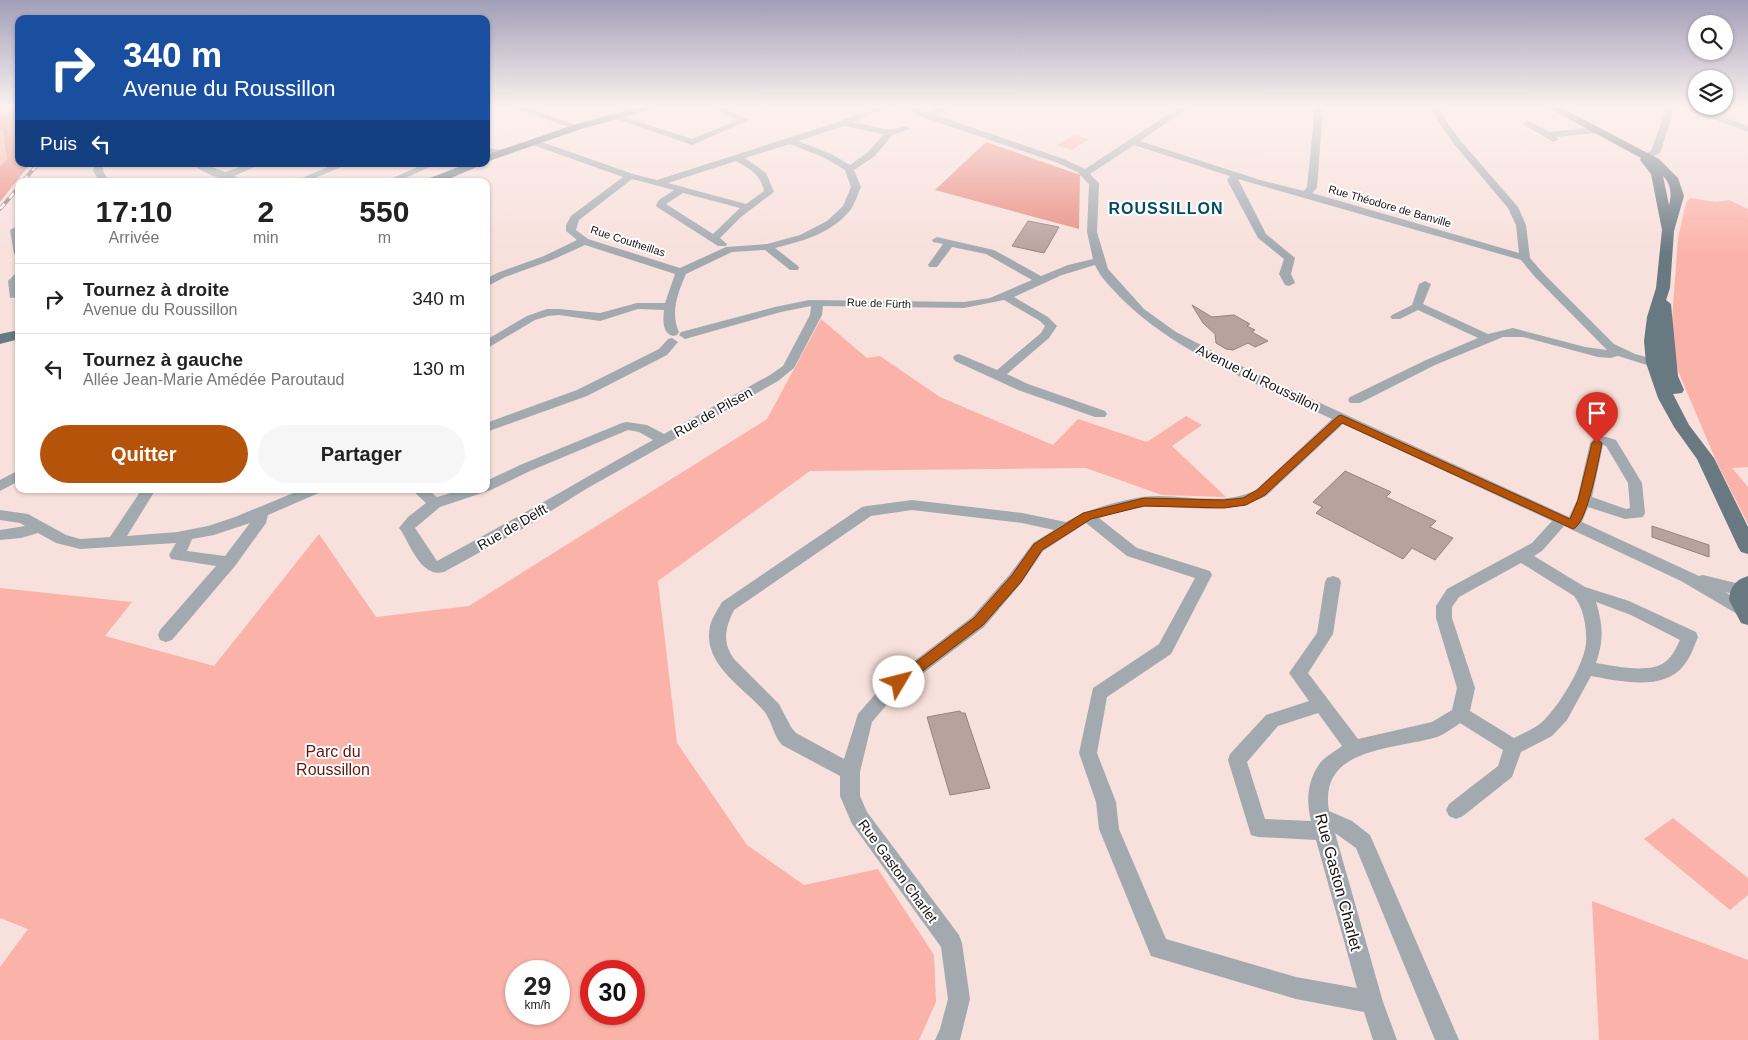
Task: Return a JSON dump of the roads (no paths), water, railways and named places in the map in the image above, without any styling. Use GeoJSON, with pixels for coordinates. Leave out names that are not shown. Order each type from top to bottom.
{"type":"FeatureCollection","features":[{"type":"Feature","properties":{"kind":"main road"},"geometry":{"type":"LineString","coordinates":[[1645,156],[1657,176],[1659,194],[1668,231]]}},
{"type":"Feature","properties":{"kind":"main road"},"geometry":{"type":"LineString","coordinates":[[1645,156],[1655,161],[1672,178],[1678,196],[1668,231],[1663,288],[1670,376],[1700,439],[1705,458]]}},
{"type":"Feature","properties":{"kind":"main road"},"geometry":{"type":"LineString","coordinates":[[441,178],[468,167]]}},
{"type":"Feature","properties":{"kind":"main road"},"geometry":{"type":"LineString","coordinates":[[1657,176],[1662,178],[1664,186],[1669,191],[1678,196]]}},
{"type":"Feature","properties":{"kind":"main road"},"geometry":{"type":"LineString","coordinates":[[1663,288],[1654,317],[1652,341],[1654,363],[1666,398],[1682,427],[1705,458],[1748,547]]}},
{"type":"Feature","properties":{"kind":"main road"},"geometry":{"type":"LineString","coordinates":[[0,339],[15,335]]}},
{"type":"Feature","properties":{"kind":"main road"},"geometry":{"type":"LineString","coordinates":[[0,344],[15,341]]}},
{"type":"Feature","properties":{"kind":"main road"},"geometry":{"type":"LineString","coordinates":[[1744,586],[1739,600],[1746,614]]}},
{"type":"Feature","properties":{"kind":"street"},"geometry":{"type":"LineString","coordinates":[[572,156],[630,176],[747,207]]}},
{"type":"Feature","properties":{"kind":"street"},"geometry":{"type":"LineString","coordinates":[[659,183],[745,156]]}},
{"type":"Feature","properties":{"kind":"street"},"geometry":{"type":"LineString","coordinates":[[676,337],[668,326],[672,290],[681,272],[730,249],[767,248],[804,237],[830,223],[847,207],[856,186],[849,169],[827,156]]}},
{"type":"Feature","properties":{"kind":"street"},"geometry":{"type":"LineString","coordinates":[[849,169],[860,165],[869,156]]}},
{"type":"Feature","properties":{"kind":"street"},"geometry":{"type":"LineString","coordinates":[[1043,156],[1068,164],[1085,174],[1113,156]]}},
{"type":"Feature","properties":{"kind":"street","name":"Rue Théodore de Banville"},"geometry":{"type":"LineString","coordinates":[[1175,156],[1235,175],[1308,192],[1525,258]]}},
{"type":"Feature","properties":{"kind":"street"},"geometry":{"type":"LineString","coordinates":[[1308,192],[1313,156]]}},
{"type":"Feature","properties":{"kind":"street"},"geometry":{"type":"LineString","coordinates":[[1468,156],[1513,208],[1521,225],[1525,258],[1598,336],[1618,352],[1654,363],[1670,376]]}},
{"type":"Feature","properties":{"kind":"street"},"geometry":{"type":"LineString","coordinates":[[714,240],[729,222],[747,207],[760,201],[769,192],[767,178],[738,158]]}},
{"type":"Feature","properties":{"kind":"street"},"geometry":{"type":"LineString","coordinates":[[204,167],[230,178]]}},
{"type":"Feature","properties":{"kind":"street"},"geometry":{"type":"LineString","coordinates":[[224,176],[249,167]]}},
{"type":"Feature","properties":{"kind":"street"},"geometry":{"type":"LineString","coordinates":[[308,178],[335,167]]}},
{"type":"Feature","properties":{"kind":"street"},"geometry":{"type":"LineString","coordinates":[[398,178],[423,167]]}},
{"type":"Feature","properties":{"kind":"street","name":"Avenue du Roussillon"},"geometry":{"type":"LineString","coordinates":[[1085,174],[1095,186],[1092,232],[1101,265],[1112,282],[1140,311],[1172,335],[1250,376],[1687,577],[1746,614]]}},
{"type":"Feature","properties":{"kind":"street"},"geometry":{"type":"LineString","coordinates":[[1235,175],[1232,180],[1262,236],[1290,258],[1285,274],[1289,283]]}},
{"type":"Feature","properties":{"kind":"street","name":"Rue Coutheillas"},"geometry":{"type":"LineString","coordinates":[[630,176],[575,218],[571,225],[572,231],[584,240],[681,272]]}},
{"type":"Feature","properties":{"kind":"street"},"geometry":{"type":"LineString","coordinates":[[681,190],[662,202],[661,205],[730,249]]}},
{"type":"Feature","properties":{"kind":"street"},"geometry":{"type":"LineString","coordinates":[[490,281],[500,275],[548,258],[584,240]]}},
{"type":"Feature","properties":{"kind":"street"},"geometry":{"type":"LineString","coordinates":[[937,240],[990,252],[1040,280]]}},
{"type":"Feature","properties":{"kind":"street"},"geometry":{"type":"LineString","coordinates":[[933,265],[949,243]]}},
{"type":"Feature","properties":{"kind":"street"},"geometry":{"type":"LineString","coordinates":[[767,248],[794,268]]}},
{"type":"Feature","properties":{"kind":"street","name":"Rue de Fürth"},"geometry":{"type":"LineString","coordinates":[[490,427],[582,393],[663,352],[676,337],[778,309],[817,303],[964,305],[984,303],[1005,296],[1071,267],[1101,265]]}},
{"type":"Feature","properties":{"kind":"street"},"geometry":{"type":"LineString","coordinates":[[490,271],[500,275]]}},
{"type":"Feature","properties":{"kind":"street"},"geometry":{"type":"LineString","coordinates":[[14,296],[15,280]]}},
{"type":"Feature","properties":{"kind":"street"},"geometry":{"type":"LineString","coordinates":[[1418,306],[1417,302],[1425,284]]}},
{"type":"Feature","properties":{"kind":"street"},"geometry":{"type":"LineString","coordinates":[[998,374],[1045,334],[1051,326],[1044,318],[1005,296]]}},
{"type":"Feature","properties":{"kind":"street","name":"Rue de Pilsen"},"geometry":{"type":"LineString","coordinates":[[490,485],[525,468],[626,426],[642,428],[662,439],[774,378],[788,368],[816,315],[817,303]]}},
{"type":"Feature","properties":{"kind":"street"},"geometry":{"type":"LineString","coordinates":[[490,343],[531,318],[547,313],[559,312],[600,317],[637,306],[671,307]]}},
{"type":"Feature","properties":{"kind":"street"},"geometry":{"type":"LineString","coordinates":[[1418,306],[1488,338]]}},
{"type":"Feature","properties":{"kind":"street"},"geometry":{"type":"LineString","coordinates":[[1396,317],[1418,306]]}},
{"type":"Feature","properties":{"kind":"street"},"geometry":{"type":"LineString","coordinates":[[1355,400],[1464,348],[1501,333],[1513,332],[1599,354],[1614,354],[1618,352]]}},
{"type":"Feature","properties":{"kind":"street"},"geometry":{"type":"LineString","coordinates":[[959,358],[998,374],[1023,387],[1100,414]]}},
{"type":"Feature","properties":{"kind":"street","name":"Rue Gaston Charlet"},"geometry":{"type":"LineString","coordinates":[[946,1040],[951,1033],[960,999],[950,943],[858,818],[850,796],[850,772],[864,719],[890,688],[978,622],[1016,578],[1038,547],[1087,516],[1144,502],[1224,504],[1246,501],[1261,493],[1341,418]]}},
{"type":"Feature","properties":{"kind":"street","name":"Rue de Delft"},"geometry":{"type":"LineString","coordinates":[[435,503],[431,508],[412,519],[408,528],[430,565],[438,568],[519,524],[662,439]]}},
{"type":"Feature","properties":{"kind":"street"},"geometry":{"type":"LineString","coordinates":[[1514,747],[1460,714],[1466,688],[1444,618],[1444,606],[1453,593],[1538,547],[1567,522],[1584,500],[1597,443],[1601,440],[1611,443],[1635,483],[1638,513],[1625,514],[1584,500]]}},
{"type":"Feature","properties":{"kind":"street"},"geometry":{"type":"LineString","coordinates":[[0,486],[15,477]]}},
{"type":"Feature","properties":{"kind":"street"},"geometry":{"type":"LineString","coordinates":[[116,542],[147,493]]}},
{"type":"Feature","properties":{"kind":"street"},"geometry":{"type":"LineString","coordinates":[[280,503],[284,493]]}},
{"type":"Feature","properties":{"kind":"street"},"geometry":{"type":"LineString","coordinates":[[0,515],[23,518],[61,539],[80,544],[116,542],[209,531],[306,493]]}},
{"type":"Feature","properties":{"kind":"street"},"geometry":{"type":"LineString","coordinates":[[423,493],[435,503],[468,493]]}},
{"type":"Feature","properties":{"kind":"street"},"geometry":{"type":"LineString","coordinates":[[850,772],[787,738],[773,709],[727,665],[720,649],[716,632],[719,619],[728,606],[867,511],[912,505],[1022,518],[1069,528]]}},
{"type":"Feature","properties":{"kind":"street"},"geometry":{"type":"LineString","coordinates":[[166,635],[230,562],[261,519],[260,512]]}},
{"type":"Feature","properties":{"kind":"street"},"geometry":{"type":"LineString","coordinates":[[1087,516],[1132,552],[1204,575],[1165,648],[1099,693],[1088,754],[1106,802],[1109,829],[1159,948],[1296,988],[1372,1002]]}},
{"type":"Feature","properties":{"kind":"street"},"geometry":{"type":"LineString","coordinates":[[0,535],[21,533],[38,527]]}},
{"type":"Feature","properties":{"kind":"street"},"geometry":{"type":"LineString","coordinates":[[187,535],[177,555],[230,562]]}},
{"type":"Feature","properties":{"kind":"street"},"geometry":{"type":"LineString","coordinates":[[1522,556],[1580,592],[1601,596],[1631,607],[1690,637],[1678,662],[1665,671],[1635,676],[1586,668]]}},
{"type":"Feature","properties":{"kind":"street","name":"Avenue du Roussillon"},"geometry":{"type":"LineString","coordinates":[[1687,577],[1744,586]]}},
{"type":"Feature","properties":{"kind":"street"},"geometry":{"type":"LineString","coordinates":[[1333,582],[1325,634],[1298,673],[1354,748]]}},
{"type":"Feature","properties":{"kind":"street"},"geometry":{"type":"LineString","coordinates":[[1456,810],[1505,771],[1514,747],[1546,730],[1561,715],[1586,668],[1594,645],[1594,628],[1588,603],[1580,592]]}},
{"type":"Feature","properties":{"kind":"street"},"geometry":{"type":"LineString","coordinates":[[1321,705],[1272,720],[1237,760],[1258,828],[1322,824],[1345,828],[1363,842],[1447,1040]]}},
{"type":"Feature","properties":{"kind":"street","name":"Rue Gaston Charlet"},"geometry":{"type":"LineString","coordinates":[[1385,1040],[1372,1002],[1322,824],[1317,798],[1320,782],[1327,768],[1354,748],[1436,729],[1460,714]]}},
{"type":"Feature","properties":{"kind":"railway"},"geometry":{"type":"LineString","coordinates":[[26,178],[35,167]]}},
{"type":"Feature","properties":{"kind":"railway"},"geometry":{"type":"LineString","coordinates":[[0,209],[15,192]]}},
{"type":"Feature","properties":{"kind":"district","name":"ROUSSILLON"},"geometry":{"type":"Point","coordinates":[1166,208]}},
{"type":"Feature","properties":{"kind":"park label","name":"Parc du Roussillon"},"geometry":{"type":"Point","coordinates":[333,760]}}]}
